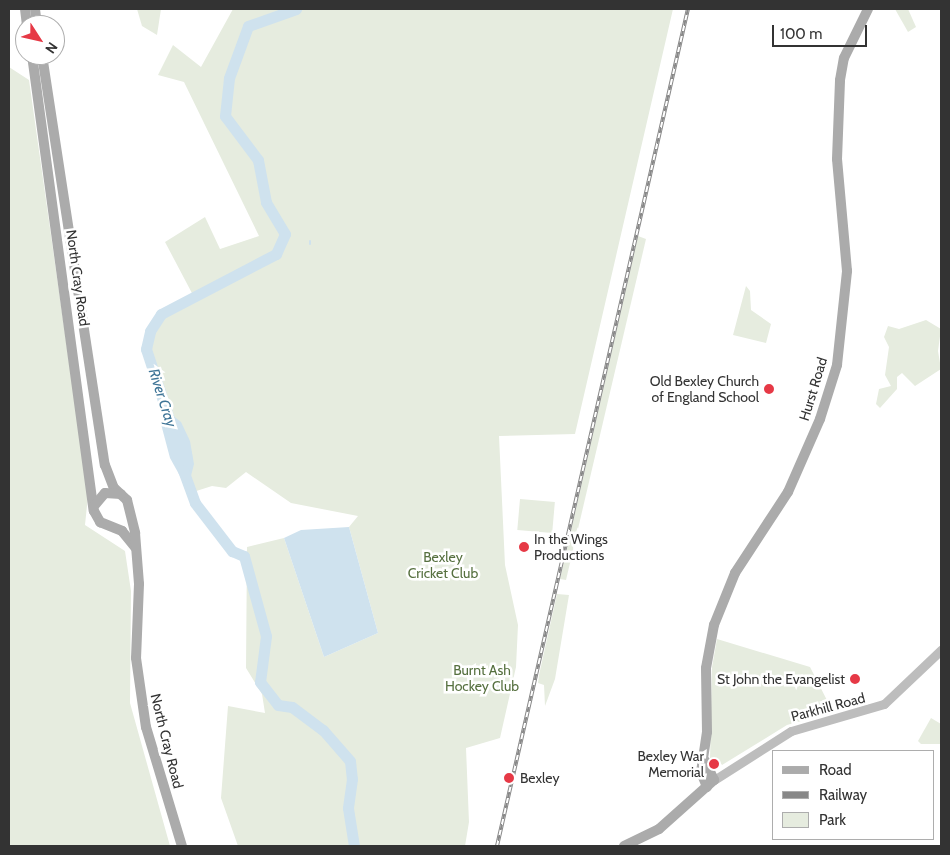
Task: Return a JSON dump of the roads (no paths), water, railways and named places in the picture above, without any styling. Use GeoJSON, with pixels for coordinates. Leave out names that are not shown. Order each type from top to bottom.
{"type":"FeatureCollection","features":[{"type":"Feature","properties":{"kind":"main road","name":"Hurst Road"},"geometry":{"type":"LineString","coordinates":[[711,783],[704,757],[707,660],[718,614],[739,567],[783,502],[820,419],[836,366],[847,272],[837,159],[840,85],[844,58],[868,9]]}},
{"type":"Feature","properties":{"kind":"main road","name":"North Cray Road"},"geometry":{"type":"LineString","coordinates":[[33,65],[94,506]]}},
{"type":"Feature","properties":{"kind":"main road","name":"North Cray Road"},"geometry":{"type":"LineString","coordinates":[[44,65],[105,465],[114,488],[121,494]]}},
{"type":"Feature","properties":{"kind":"main road"},"geometry":{"type":"LineString","coordinates":[[109,526],[119,525],[129,513],[127,500],[121,494],[104,493],[94,506],[96,517],[109,526],[125,534],[137,550]]}},
{"type":"Feature","properties":{"kind":"main road","name":"North Cray Road"},"geometry":{"type":"LineString","coordinates":[[129,513],[137,550],[137,674],[146,727],[182,846]]}},
{"type":"Feature","properties":{"kind":"main road","name":"Parkhill Road"},"geometry":{"type":"LineString","coordinates":[[711,783],[791,730],[884,704],[941,650]]}},
{"type":"Feature","properties":{"kind":"main road"},"geometry":{"type":"LineString","coordinates":[[624,846],[659,829],[711,783]]}},
{"type":"Feature","properties":{"kind":"water"},"geometry":{"type":"Polygon","coordinates":[[[167,411],[181,422],[190,441],[194,464],[189,484],[185,485],[170,458],[161,424],[167,411]]]}},
{"type":"Feature","properties":{"kind":"water"},"geometry":{"type":"Polygon","coordinates":[[[349,527],[378,633],[324,657],[284,538],[301,530],[349,527]]]}},
{"type":"Feature","properties":{"kind":"waterway","name":"River Cray"},"geometry":{"type":"LineString","coordinates":[[171,425],[146,349],[150,331],[161,314],[276,254],[285,234],[266,202],[258,160],[225,116],[229,78],[248,26],[296,9]]}},
{"type":"Feature","properties":{"kind":"waterway","name":"River Cray"},"geometry":{"type":"LineString","coordinates":[[183,470],[195,503],[232,551],[244,556],[266,636],[260,682],[278,705],[292,707],[323,730],[350,761],[352,779],[348,808],[354,846]]}},
{"type":"Feature","properties":{"kind":"railway"},"geometry":{"type":"LineString","coordinates":[[497,846],[688,9]]}},
{"type":"Feature","properties":{"kind":"place","name":"Old Bexley Church of England School"},"geometry":{"type":"Point","coordinates":[769,389]}},
{"type":"Feature","properties":{"kind":"place","name":"In the Wings Productions"},"geometry":{"type":"Point","coordinates":[524,547]}},
{"type":"Feature","properties":{"kind":"place","name":"St John the Evangelist"},"geometry":{"type":"Point","coordinates":[855,679]}},
{"type":"Feature","properties":{"kind":"place","name":"Bexley War Memorial"},"geometry":{"type":"Point","coordinates":[714,764]}},
{"type":"Feature","properties":{"kind":"place","name":"Bexley"},"geometry":{"type":"Point","coordinates":[509,778]}},
{"type":"Feature","properties":{"kind":"park label","name":"Bexley Cricket Club"},"geometry":{"type":"Point","coordinates":[443,566]}},
{"type":"Feature","properties":{"kind":"park label","name":"Burnt Ash Hockey Club"},"geometry":{"type":"Point","coordinates":[482,678]}}]}
